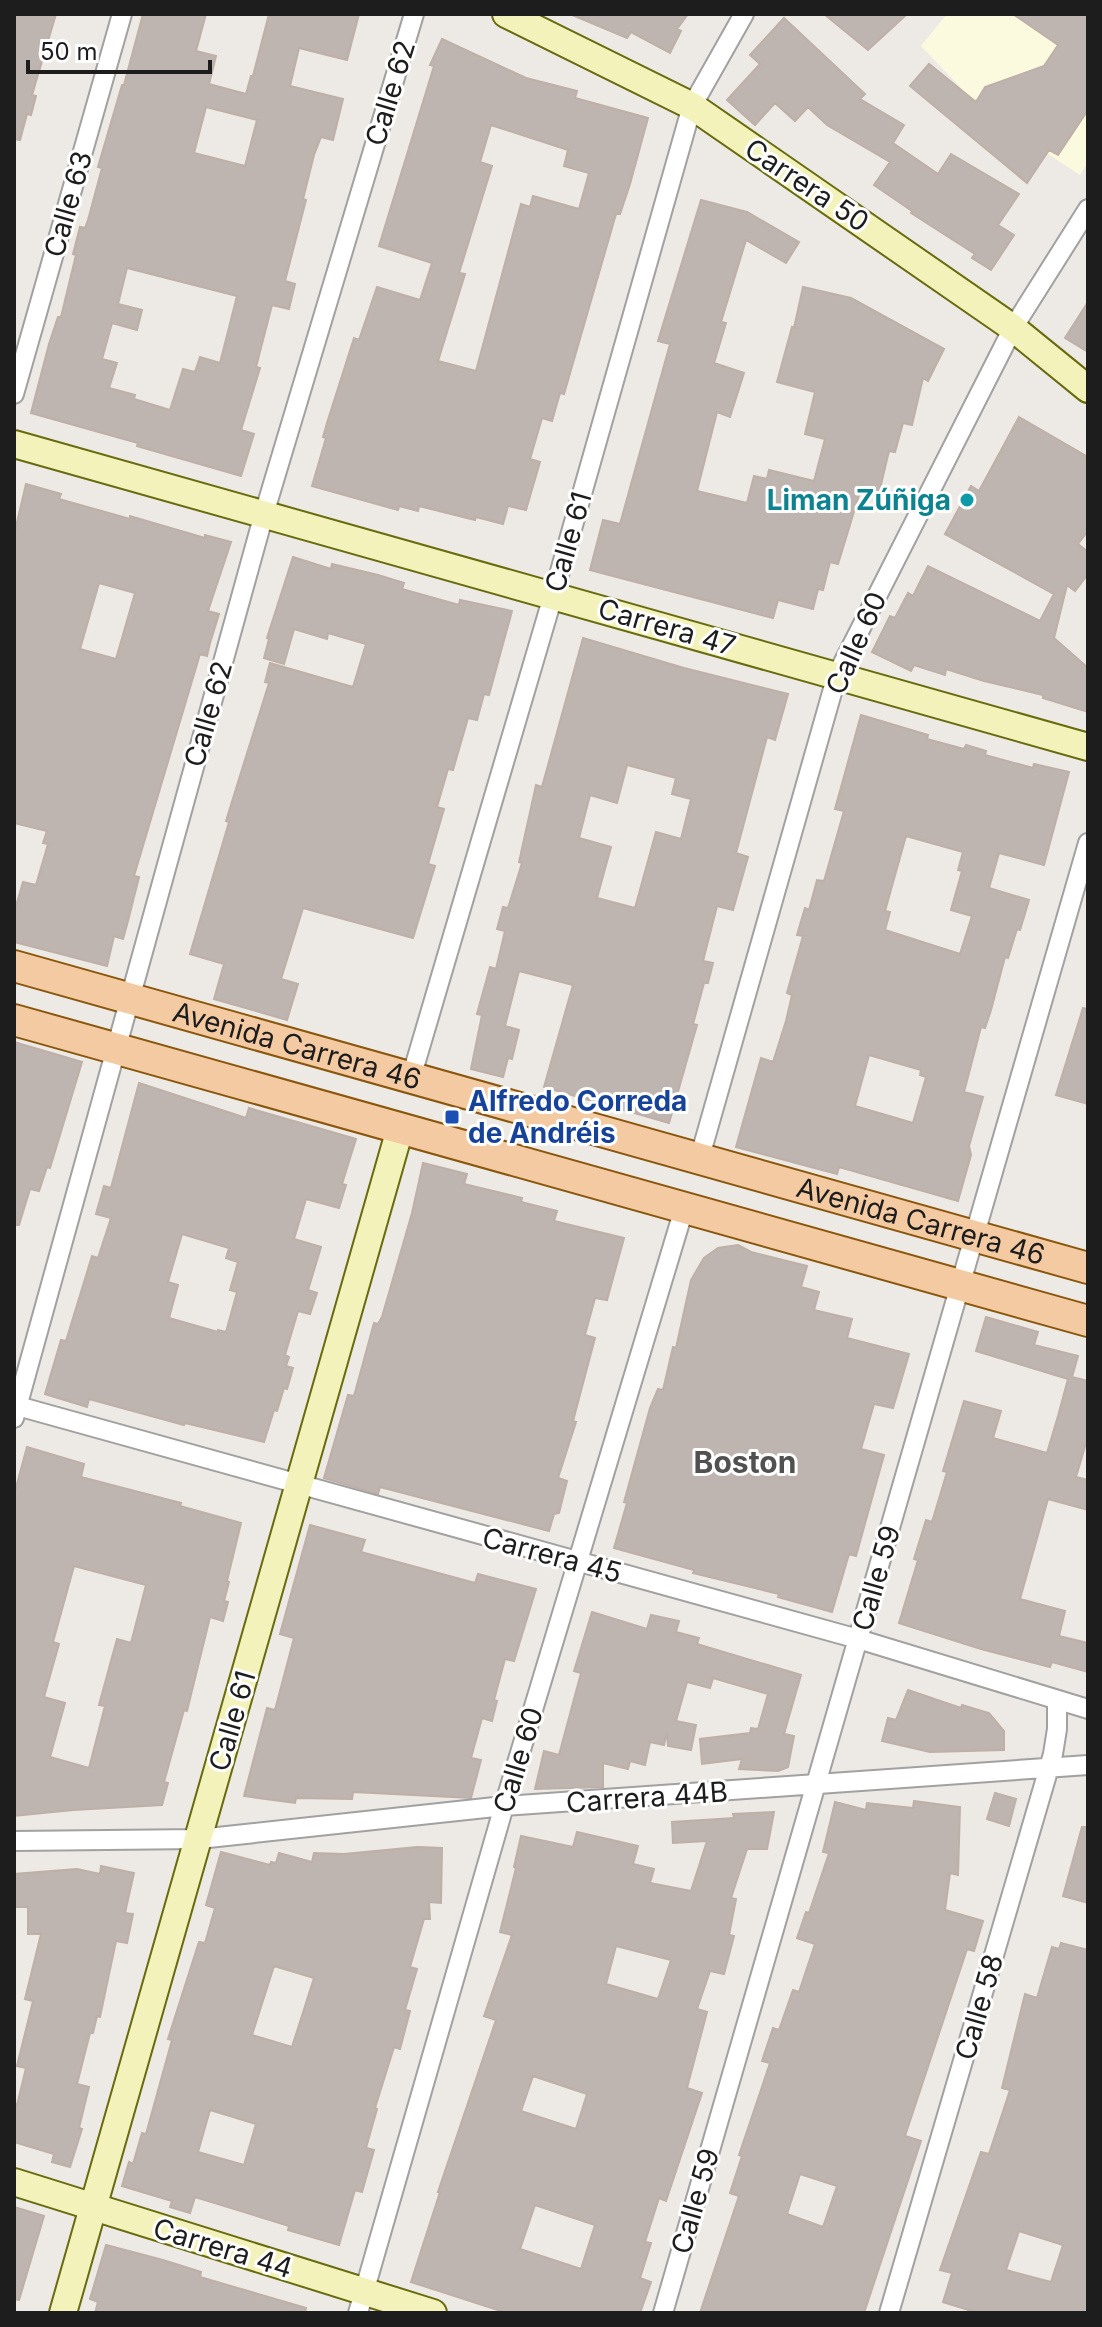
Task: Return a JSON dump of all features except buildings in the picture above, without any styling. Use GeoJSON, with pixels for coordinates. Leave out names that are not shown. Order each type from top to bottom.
{"type":"FeatureCollection","features":[{"type":"Feature","properties":{"kind":"main road","name":"Avenida Carrera 46"},"geometry":{"type":"LineString","coordinates":[[14,966],[1088,1268]]}},
{"type":"Feature","properties":{"kind":"main road","name":"Avenida Carrera 46"},"geometry":{"type":"LineString","coordinates":[[14,1020],[1088,1321]]}},
{"type":"Feature","properties":{"kind":"street","name":"Calle 63"},"geometry":{"type":"LineString","coordinates":[[14,394],[122,14]]}},
{"type":"Feature","properties":{"kind":"street","name":"Calle 62"},"geometry":{"type":"LineString","coordinates":[[15,1410],[264,514],[414,14]]}},
{"type":"Feature","properties":{"kind":"street","name":"Carrera 50"},"geometry":{"type":"LineString","coordinates":[[506,14],[692,106],[1013,328],[1088,389]]}},
{"type":"Feature","properties":{"kind":"street","name":"Calle 61"},"geometry":{"type":"LineString","coordinates":[[411,1078],[553,596],[692,106],[744,14]]}},
{"type":"Feature","properties":{"kind":"street","name":"Calle 60"},"geometry":{"type":"LineString","coordinates":[[699,1160],[837,675],[1013,328],[1088,209]]}},
{"type":"Feature","properties":{"kind":"street","name":"Carrera 47"},"geometry":{"type":"LineString","coordinates":[[14,444],[1088,747]]}},
{"type":"Feature","properties":{"kind":"street","name":"Calle 59"},"geometry":{"type":"LineString","coordinates":[[663,2313],[1088,843]]}},
{"type":"Feature","properties":{"kind":"street","name":"Calle 61"},"geometry":{"type":"LineString","coordinates":[[63,2313],[400,1129]]}},
{"type":"Feature","properties":{"kind":"street","name":"Calle 60"},"geometry":{"type":"LineString","coordinates":[[361,2302],[504,1806],[684,1209]]}},
{"type":"Feature","properties":{"kind":"street","name":"Carrera 45"},"geometry":{"type":"LineString","coordinates":[[15,1410],[858,1639],[1088,1709]]}},
{"type":"Feature","properties":{"kind":"street","name":"Calle 58"},"geometry":{"type":"LineString","coordinates":[[889,2313],[1049,1769],[1057,1729],[1057,1700]]}},
{"type":"Feature","properties":{"kind":"street","name":"Carrera 44B"},"geometry":{"type":"LineString","coordinates":[[14,1841],[199,1839],[504,1806],[1088,1765]]}},
{"type":"Feature","properties":{"kind":"street","name":"Carrera 44"},"geometry":{"type":"LineString","coordinates":[[14,2182],[94,2207],[361,2302],[433,2313]]}},
{"type":"Feature","properties":{"kind":"shaded area"},"geometry":{"type":"Polygon","coordinates":[[[947,14],[1088,14],[1088,162],[1080,175],[982,110],[921,46],[947,14]]]}},
{"type":"Feature","properties":{"kind":"place","name":"Liman Zúñiga"},"geometry":{"type":"Point","coordinates":[967,500]}},
{"type":"Feature","properties":{"kind":"place","name":"Alfredo Correda de Andréis"},"geometry":{"type":"Point","coordinates":[452,1117]}},
{"type":"Feature","properties":{"kind":"district","name":"Boston"},"geometry":{"type":"Point","coordinates":[745,1462]}}]}
